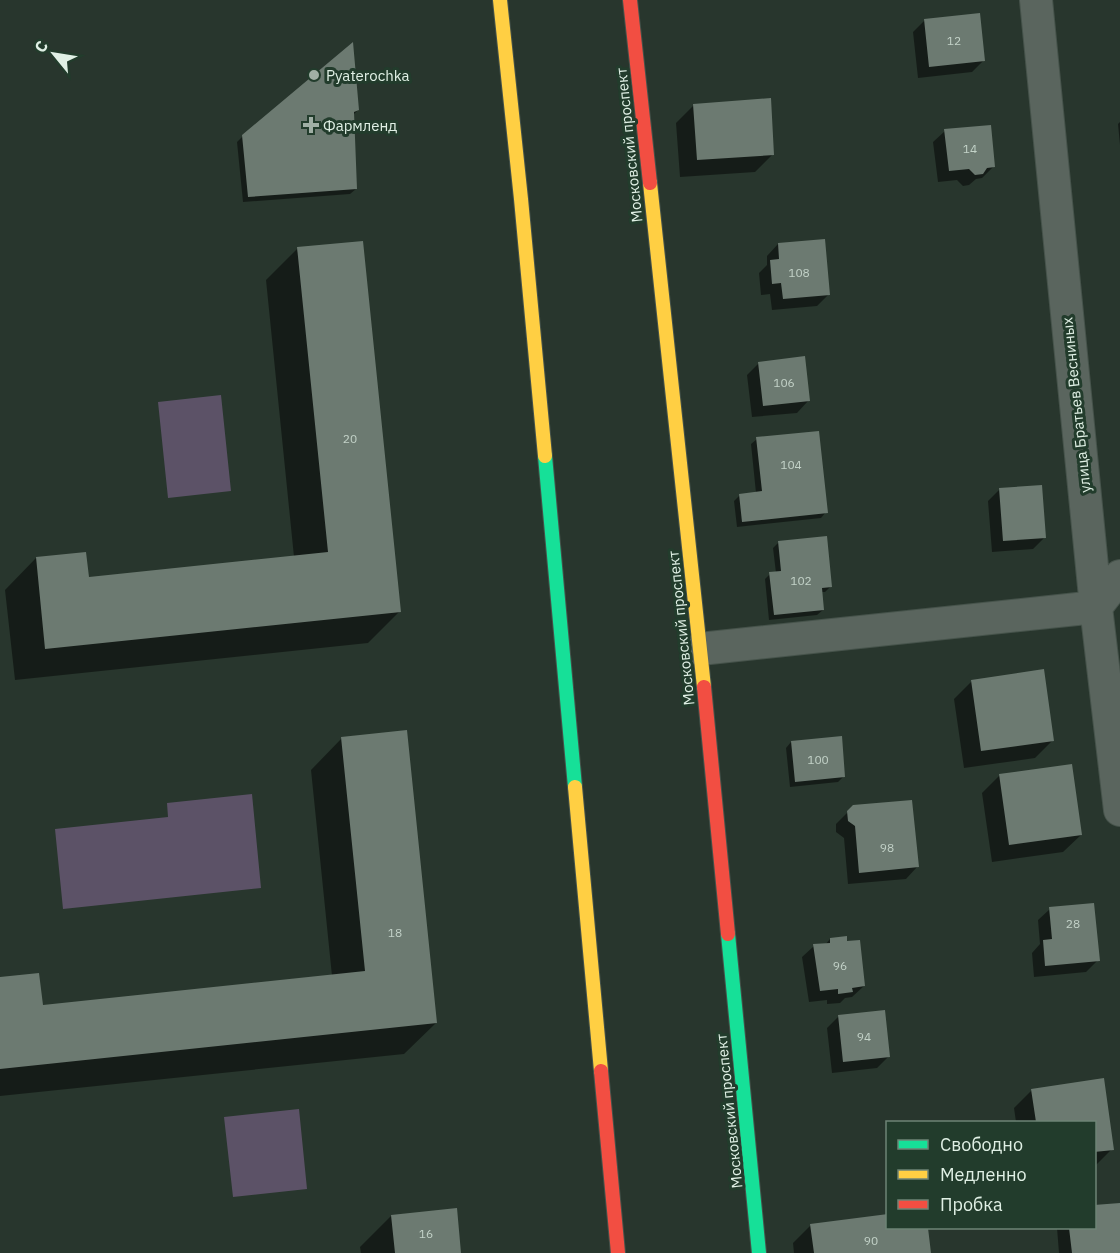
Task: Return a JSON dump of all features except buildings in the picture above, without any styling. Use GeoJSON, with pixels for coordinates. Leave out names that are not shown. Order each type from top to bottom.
{"type":"FeatureCollection","features":[{"type":"Feature","properties":{"kind":"street"},"geometry":{"type":"LineString","coordinates":[[500,0],[522,211],[618,1253]]}},
{"type":"Feature","properties":{"kind":"street","name":"Московский проспект"},"geometry":{"type":"LineString","coordinates":[[630,0],[700,649],[759,1253]]}},
{"type":"Feature","properties":{"kind":"street","name":"улица Братьев Весниных"},"geometry":{"type":"LineString","coordinates":[[1036,0],[1096,607],[1120,810]]}},
{"type":"Feature","properties":{"kind":"street"},"geometry":{"type":"LineString","coordinates":[[700,649],[1096,607],[1120,576]]}},
{"type":"Feature","properties":{"kind":"shaded area"},"geometry":{"type":"Polygon","coordinates":[[[221,395],[231,491],[168,498],[158,402],[221,395]]]}},
{"type":"Feature","properties":{"kind":"shaded area"},"geometry":{"type":"Polygon","coordinates":[[[252,794],[261,888],[63,909],[55,829],[168,817],[167,803],[252,794]]]}},
{"type":"Feature","properties":{"kind":"shaded area"},"geometry":{"type":"Polygon","coordinates":[[[299,1109],[307,1189],[233,1197],[224,1117],[299,1109]]]}},
{"type":"Feature","properties":{"kind":"traffic: fast"},"geometry":{"type":"LineString","coordinates":[[545,456],[575,787]]}},
{"type":"Feature","properties":{"kind":"traffic: fast"},"geometry":{"type":"LineString","coordinates":[[728,934],[759,1253]]}},
{"type":"Feature","properties":{"kind":"traffic: slow"},"geometry":{"type":"LineString","coordinates":[[500,0],[545,456]]}},
{"type":"Feature","properties":{"kind":"traffic: slow"},"geometry":{"type":"LineString","coordinates":[[650,183],[704,687]]}},
{"type":"Feature","properties":{"kind":"traffic: slow"},"geometry":{"type":"LineString","coordinates":[[575,787],[601,1071]]}},
{"type":"Feature","properties":{"kind":"traffic: jam"},"geometry":{"type":"LineString","coordinates":[[630,0],[650,183]]}},
{"type":"Feature","properties":{"kind":"traffic: jam"},"geometry":{"type":"LineString","coordinates":[[704,687],[728,934]]}},
{"type":"Feature","properties":{"kind":"traffic: jam"},"geometry":{"type":"LineString","coordinates":[[601,1071],[618,1253]]}},
{"type":"Feature","properties":{"kind":"place","name":"Pyaterochka"},"geometry":{"type":"Point","coordinates":[314,75]}},
{"type":"Feature","properties":{"kind":"place","name":"Фармленд"},"geometry":{"type":"Point","coordinates":[311,125]}}]}
